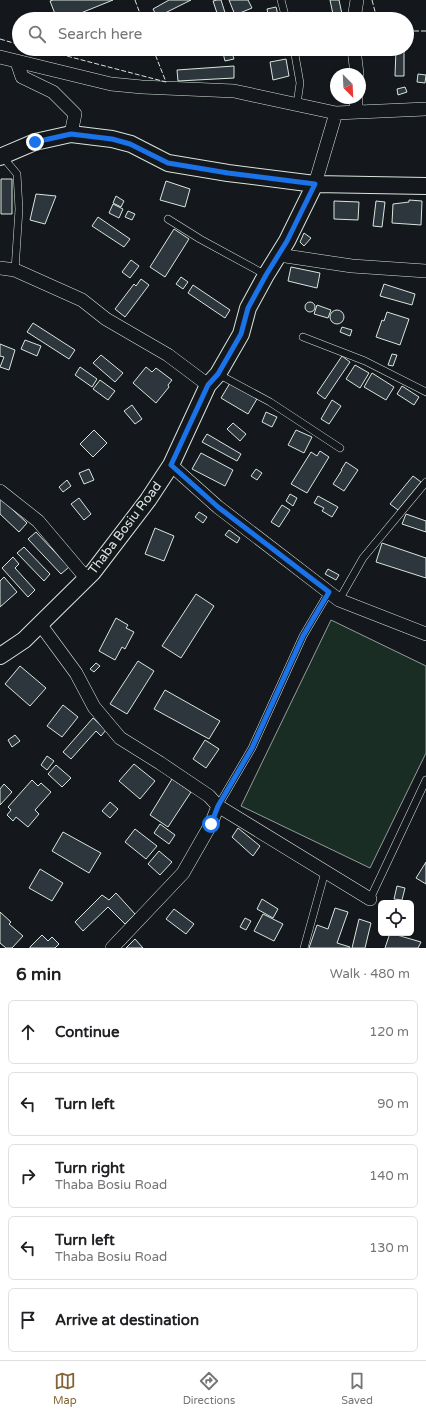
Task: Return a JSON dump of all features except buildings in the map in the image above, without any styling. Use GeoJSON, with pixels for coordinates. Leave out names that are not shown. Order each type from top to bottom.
{"type":"FeatureCollection","features":[{"type":"Feature","properties":{"kind":"street"},"geometry":{"type":"LineString","coordinates":[[355,12],[357,0]]}},
{"type":"Feature","properties":{"kind":"street"},"geometry":{"type":"LineString","coordinates":[[355,56],[356,68]]}},
{"type":"Feature","properties":{"kind":"street"},"geometry":{"type":"LineString","coordinates":[[0,57],[111,84],[142,87],[234,91],[336,113],[426,109]]}},
{"type":"Feature","properties":{"kind":"street"},"geometry":{"type":"LineString","coordinates":[[17,62],[22,77],[53,92],[75,114],[71,134]]}},
{"type":"Feature","properties":{"kind":"street"},"geometry":{"type":"LineString","coordinates":[[356,104],[356,112]]}},
{"type":"Feature","properties":{"kind":"street"},"geometry":{"type":"LineString","coordinates":[[315,184],[336,113]]}},
{"type":"Feature","properties":{"kind":"street"},"geometry":{"type":"LineString","coordinates":[[1,157],[35,142],[71,134],[112,139],[130,144],[168,163],[228,173],[315,184],[426,186]]}},
{"type":"Feature","properties":{"kind":"street","name":"Thaba Bosiu Road"},"geometry":{"type":"LineString","coordinates":[[0,656],[24,640],[87,579],[148,500],[171,465],[213,379],[241,334],[248,308],[287,241],[315,184]]}},
{"type":"Feature","properties":{"kind":"street"},"geometry":{"type":"LineString","coordinates":[[279,255],[352,266],[426,271]]}},
{"type":"Feature","properties":{"kind":"street"},"geometry":{"type":"LineString","coordinates":[[0,268],[15,270],[82,300],[106,319],[213,379]]}},
{"type":"Feature","properties":{"kind":"street"},"geometry":{"type":"LineString","coordinates":[[171,465],[218,507],[334,596],[426,634]]}},
{"type":"Feature","properties":{"kind":"street"},"geometry":{"type":"LineString","coordinates":[[0,491],[38,521],[87,579]]}},
{"type":"Feature","properties":{"kind":"street"},"geometry":{"type":"LineString","coordinates":[[40,624],[76,673],[94,707],[120,738],[209,796],[218,806],[370,899]]}},
{"type":"Feature","properties":{"kind":"street"},"geometry":{"type":"LineString","coordinates":[[112,948],[183,872],[211,824],[218,806]]}},
{"type":"Feature","properties":{"kind":"lane"},"geometry":{"type":"LineString","coordinates":[[281,0],[284,12]]}},
{"type":"Feature","properties":{"kind":"lane"},"geometry":{"type":"LineString","coordinates":[[295,56],[300,83],[297,104]]}},
{"type":"Feature","properties":{"kind":"lane"},"geometry":{"type":"LineString","coordinates":[[1,157],[17,174],[19,209],[15,270]]}},
{"type":"Feature","properties":{"kind":"lane"},"geometry":{"type":"LineString","coordinates":[[168,219],[200,240],[266,275]]}},
{"type":"Feature","properties":{"kind":"lane"},"geometry":{"type":"LineString","coordinates":[[303,337],[365,361],[426,392]]}},
{"type":"Feature","properties":{"kind":"lane"},"geometry":{"type":"LineString","coordinates":[[213,379],[270,402],[340,448]]}},
{"type":"Feature","properties":{"kind":"lane"},"geometry":{"type":"LineString","coordinates":[[218,806],[252,748],[303,636],[363,558],[426,482]]}},
{"type":"Feature","properties":{"kind":"lane"},"geometry":{"type":"LineString","coordinates":[[370,899],[426,780]]}},
{"type":"Feature","properties":{"kind":"lane"},"geometry":{"type":"LineString","coordinates":[[304,948],[325,872]]}},
{"type":"Feature","properties":{"kind":"green space"},"geometry":{"type":"Polygon","coordinates":[[[331,620],[426,666],[426,753],[370,868],[241,806],[331,620]]]}},
{"type":"Feature","properties":{"kind":"fence"},"geometry":{"type":"LineString","coordinates":[[135,0],[139,12]]}},
{"type":"Feature","properties":{"kind":"fence"},"geometry":{"type":"LineString","coordinates":[[372,0],[375,12]]}},
{"type":"Feature","properties":{"kind":"fence"},"geometry":{"type":"LineString","coordinates":[[414,31],[426,31]]}},
{"type":"Feature","properties":{"kind":"fence"},"geometry":{"type":"LineString","coordinates":[[0,39],[12,43]]}},
{"type":"Feature","properties":{"kind":"fence"},"geometry":{"type":"LineString","coordinates":[[67,56],[166,82],[156,56]]}},
{"type":"Feature","properties":{"kind":"route"},"geometry":{"type":"LineString","coordinates":[[35,142],[71,134],[112,139],[130,144],[168,163],[228,173],[315,184],[287,241],[248,308],[241,334],[218,374],[208,385],[171,465],[218,507],[329,592],[303,636],[252,748],[218,806],[211,824]]}}]}
